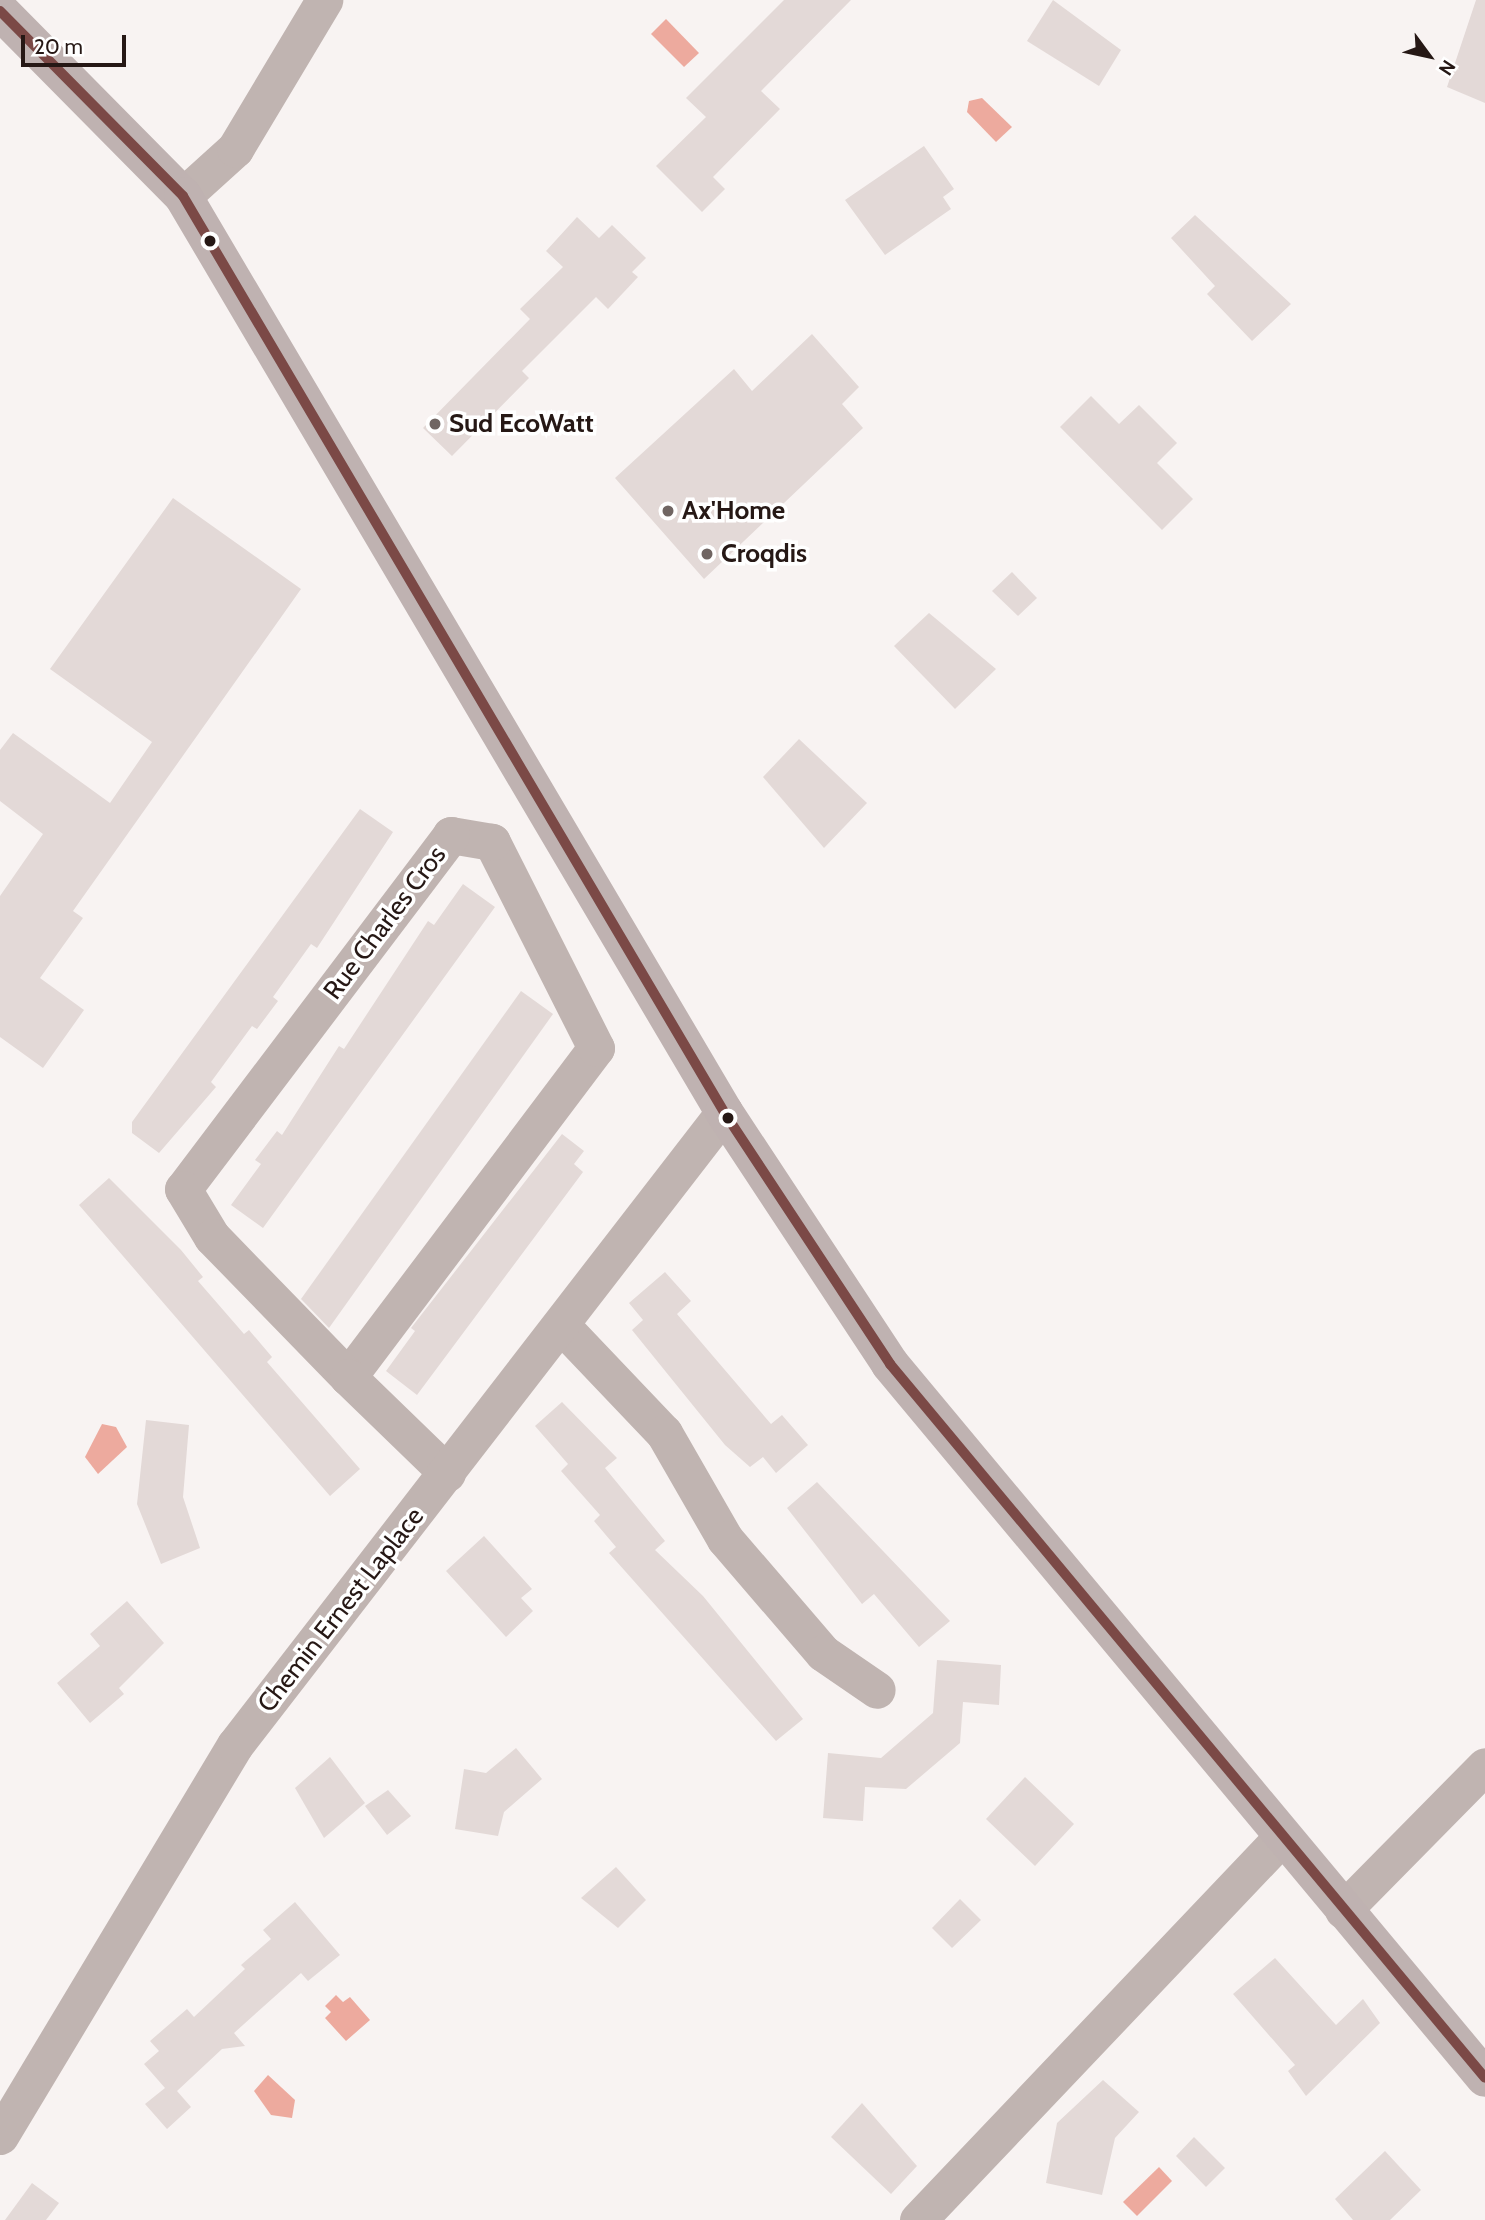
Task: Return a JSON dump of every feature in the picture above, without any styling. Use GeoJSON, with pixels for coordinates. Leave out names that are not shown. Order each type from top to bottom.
{"type":"FeatureCollection","features":[{"type":"Feature","properties":{"kind":"main road"},"geometry":{"type":"LineString","coordinates":[[0,11],[183,197],[724,1112],[891,1364],[1281,1838],[1485,2078]]}},
{"type":"Feature","properties":{"kind":"street"},"geometry":{"type":"LineString","coordinates":[[183,197],[235,149],[324,0]]}},
{"type":"Feature","properties":{"kind":"street","name":"Rue Charles Cros"},"geometry":{"type":"LineString","coordinates":[[348,1377],[596,1048],[492,842],[451,835],[183,1189],[212,1237],[348,1377],[447,1473]]}},
{"type":"Feature","properties":{"kind":"street","name":"Chemin Ernest Laplace"},"geometry":{"type":"LineString","coordinates":[[0,2136],[235,1745],[562,1326],[724,1112]]}},
{"type":"Feature","properties":{"kind":"street"},"geometry":{"type":"LineString","coordinates":[[562,1326],[664,1433],[725,1539],[814,1642],[877,1690]]}},
{"type":"Feature","properties":{"kind":"street"},"geometry":{"type":"LineString","coordinates":[[1343,1910],[1485,1766]]}},
{"type":"Feature","properties":{"kind":"street"},"geometry":{"type":"LineString","coordinates":[[918,2220],[1281,1838]]}},
{"type":"Feature","properties":{"kind":"shaded area"},"geometry":{"type":"Polygon","coordinates":[[[666,19],[699,53],[684,67],[651,34],[666,19]]]}},
{"type":"Feature","properties":{"kind":"shaded area"},"geometry":{"type":"Polygon","coordinates":[[[982,98],[1012,127],[996,142],[967,112],[969,101],[982,98]]]}},
{"type":"Feature","properties":{"kind":"shaded area"},"geometry":{"type":"Polygon","coordinates":[[[102,1424],[116,1427],[127,1447],[98,1474],[85,1457],[102,1424]]]}},
{"type":"Feature","properties":{"kind":"shaded area"},"geometry":{"type":"Polygon","coordinates":[[[336,1995],[343,2002],[350,1997],[370,2020],[346,2041],[325,2018],[331,2012],[325,2006],[336,1995]]]}},
{"type":"Feature","properties":{"kind":"shaded area"},"geometry":{"type":"Polygon","coordinates":[[[268,2075],[295,2100],[292,2118],[271,2115],[254,2091],[268,2075]]]}},
{"type":"Feature","properties":{"kind":"shaded area"},"geometry":{"type":"Polygon","coordinates":[[[1159,2167],[1172,2181],[1137,2216],[1123,2202],[1159,2167]]]}},
{"type":"Feature","properties":{"kind":"building"},"geometry":{"type":"Polygon","coordinates":[[[784,0],[851,0],[761,91],[780,109],[713,177],[725,189],[702,212],[656,166],[706,117],[686,98],[784,0]]]}},
{"type":"Feature","properties":{"kind":"building"},"geometry":{"type":"Polygon","coordinates":[[[1053,0],[1121,50],[1099,86],[1027,41],[1053,0]]]}},
{"type":"Feature","properties":{"kind":"building"},"geometry":{"type":"Polygon","coordinates":[[[1476,0],[1485,0],[1485,103],[1447,87],[1476,0]]]}},
{"type":"Feature","properties":{"kind":"building"},"geometry":{"type":"Polygon","coordinates":[[[924,146],[954,189],[943,197],[951,209],[885,255],[845,200],[924,146]]]}},
{"type":"Feature","properties":{"kind":"building"},"geometry":{"type":"Polygon","coordinates":[[[1195,215],[1291,304],[1252,341],[1207,294],[1215,286],[1171,238],[1195,215]]]}},
{"type":"Feature","properties":{"kind":"building"},"geometry":{"type":"Polygon","coordinates":[[[577,217],[599,238],[612,225],[646,258],[632,272],[638,277],[608,309],[596,297],[522,371],[529,378],[452,456],[423,428],[530,319],[520,309],[563,267],[546,251],[577,217]]]}},
{"type":"Feature","properties":{"kind":"building"},"geometry":{"type":"Polygon","coordinates":[[[812,334],[859,387],[842,404],[863,428],[704,579],[615,478],[734,369],[752,391],[812,334]]]}},
{"type":"Feature","properties":{"kind":"building"},"geometry":{"type":"Polygon","coordinates":[[[1091,396],[1119,424],[1139,405],[1177,443],[1157,463],[1193,499],[1162,530],[1060,427],[1091,396]]]}},
{"type":"Feature","properties":{"kind":"building"},"geometry":{"type":"Polygon","coordinates":[[[173,498],[301,589],[73,911],[83,918],[40,978],[84,1010],[43,1068],[0,1037],[0,896],[43,834],[0,801],[0,750],[13,733],[110,803],[152,742],[50,669],[173,498]]]}},
{"type":"Feature","properties":{"kind":"building"},"geometry":{"type":"Polygon","coordinates":[[[1012,572],[1037,598],[1018,616],[992,591],[1012,572]]]}},
{"type":"Feature","properties":{"kind":"building"},"geometry":{"type":"Polygon","coordinates":[[[929,613],[996,669],[955,709],[894,646],[929,613]]]}},
{"type":"Feature","properties":{"kind":"building"},"geometry":{"type":"Polygon","coordinates":[[[799,739],[867,803],[824,848],[763,777],[799,739]]]}},
{"type":"Feature","properties":{"kind":"building"},"geometry":{"type":"Polygon","coordinates":[[[360,809],[393,832],[317,948],[311,944],[273,997],[278,1001],[257,1029],[252,1026],[211,1082],[216,1087],[159,1153],[132,1133],[132,1122],[360,809]]]}},
{"type":"Feature","properties":{"kind":"building"},"geometry":{"type":"Polygon","coordinates":[[[463,884],[495,907],[263,1228],[231,1205],[261,1164],[255,1160],[277,1131],[282,1135],[339,1046],[344,1049],[428,921],[434,925],[463,884]]]}},
{"type":"Feature","properties":{"kind":"building"},"geometry":{"type":"Polygon","coordinates":[[[521,991],[553,1014],[329,1328],[301,1299],[521,991]]]}},
{"type":"Feature","properties":{"kind":"building"},"geometry":{"type":"Polygon","coordinates":[[[562,1134],[584,1151],[574,1164],[583,1172],[417,1395],[386,1371],[415,1331],[411,1328],[562,1134]]]}},
{"type":"Feature","properties":{"kind":"building"},"geometry":{"type":"Polygon","coordinates":[[[109,1178],[181,1250],[203,1277],[198,1281],[244,1334],[249,1330],[272,1357],[267,1362],[360,1469],[330,1496],[79,1205],[109,1178]]]}},
{"type":"Feature","properties":{"kind":"building"},"geometry":{"type":"Polygon","coordinates":[[[665,1272],[691,1301],[677,1314],[771,1424],[782,1415],[808,1445],[776,1473],[763,1457],[750,1467],[725,1445],[632,1330],[643,1320],[629,1303],[665,1272]]]}},
{"type":"Feature","properties":{"kind":"building"},"geometry":{"type":"Polygon","coordinates":[[[562,1402],[617,1458],[605,1468],[665,1541],[655,1550],[703,1596],[803,1719],[776,1741],[609,1553],[616,1547],[594,1521],[600,1515],[561,1471],[568,1464],[535,1426],[562,1402]]]}},
{"type":"Feature","properties":{"kind":"building"},"geometry":{"type":"Polygon","coordinates":[[[146,1420],[189,1425],[183,1497],[200,1548],[161,1564],[137,1504],[146,1420]]]}},
{"type":"Feature","properties":{"kind":"building"},"geometry":{"type":"Polygon","coordinates":[[[817,1482],[950,1621],[919,1647],[874,1594],[862,1604],[787,1508],[817,1482]]]}},
{"type":"Feature","properties":{"kind":"building"},"geometry":{"type":"Polygon","coordinates":[[[484,1536],[532,1589],[521,1598],[533,1611],[506,1637],[446,1571],[484,1536]]]}},
{"type":"Feature","properties":{"kind":"building"},"geometry":{"type":"Polygon","coordinates":[[[127,1601],[164,1643],[119,1688],[124,1694],[90,1723],[57,1683],[100,1646],[90,1634],[127,1601]]]}},
{"type":"Feature","properties":{"kind":"building"},"geometry":{"type":"Polygon","coordinates":[[[937,1660],[1001,1665],[999,1705],[963,1702],[960,1743],[906,1789],[865,1787],[863,1821],[823,1818],[828,1753],[881,1758],[933,1713],[937,1660]]]}},
{"type":"Feature","properties":{"kind":"building"},"geometry":{"type":"Polygon","coordinates":[[[516,1748],[542,1779],[504,1812],[498,1836],[455,1829],[464,1769],[486,1773],[516,1748]]]}},
{"type":"Feature","properties":{"kind":"building"},"geometry":{"type":"Polygon","coordinates":[[[330,1757],[365,1803],[324,1838],[295,1788],[330,1757]]]}},
{"type":"Feature","properties":{"kind":"building"},"geometry":{"type":"Polygon","coordinates":[[[1025,1777],[1074,1824],[1035,1866],[986,1819],[1025,1777]]]}},
{"type":"Feature","properties":{"kind":"building"},"geometry":{"type":"Polygon","coordinates":[[[388,1790],[411,1816],[387,1835],[365,1806],[388,1790]]]}},
{"type":"Feature","properties":{"kind":"building"},"geometry":{"type":"Polygon","coordinates":[[[616,1867],[646,1900],[618,1928],[581,1898],[616,1867]]]}},
{"type":"Feature","properties":{"kind":"building"},"geometry":{"type":"Polygon","coordinates":[[[960,1899],[981,1920],[952,1948],[932,1928],[960,1899]]]}},
{"type":"Feature","properties":{"kind":"building"},"geometry":{"type":"Polygon","coordinates":[[[295,1902],[340,1955],[308,1981],[301,1973],[234,2033],[245,2046],[222,2049],[177,2091],[191,2107],[167,2129],[145,2104],[165,2088],[144,2064],[159,2051],[150,2041],[187,2009],[194,2017],[245,1969],[241,1965],[271,1939],[263,1930],[295,1902]]]}},
{"type":"Feature","properties":{"kind":"building"},"geometry":{"type":"Polygon","coordinates":[[[1275,1958],[1336,2025],[1363,1999],[1380,2023],[1306,2096],[1288,2071],[1295,2065],[1233,1994],[1275,1958]]]}},
{"type":"Feature","properties":{"kind":"building"},"geometry":{"type":"Polygon","coordinates":[[[1103,2080],[1139,2112],[1115,2138],[1102,2195],[1046,2183],[1057,2123],[1103,2080]]]}},
{"type":"Feature","properties":{"kind":"building"},"geometry":{"type":"Polygon","coordinates":[[[862,2103],[917,2166],[891,2194],[831,2137],[862,2103]]]}},
{"type":"Feature","properties":{"kind":"building"},"geometry":{"type":"Polygon","coordinates":[[[1194,2137],[1225,2168],[1206,2187],[1176,2156],[1194,2137]]]}},
{"type":"Feature","properties":{"kind":"building"},"geometry":{"type":"Polygon","coordinates":[[[1385,2151],[1421,2190],[1390,2220],[1353,2220],[1335,2199],[1385,2151]]]}},
{"type":"Feature","properties":{"kind":"building"},"geometry":{"type":"Polygon","coordinates":[[[32,2183],[59,2203],[46,2220],[5,2220],[32,2183]]]}},
{"type":"Feature","properties":{"kind":"transit line"},"geometry":{"type":"LineString","coordinates":[[0,11],[183,196],[724,1112],[890,1364],[1485,2078]]}},
{"type":"Feature","properties":{"kind":"place","name":"Sud EcoWatt"},"geometry":{"type":"Point","coordinates":[435,424]}},
{"type":"Feature","properties":{"kind":"place","name":"Ax'Home"},"geometry":{"type":"Point","coordinates":[668,511]}},
{"type":"Feature","properties":{"kind":"place","name":"Croqdis"},"geometry":{"type":"Point","coordinates":[707,554]}}]}
